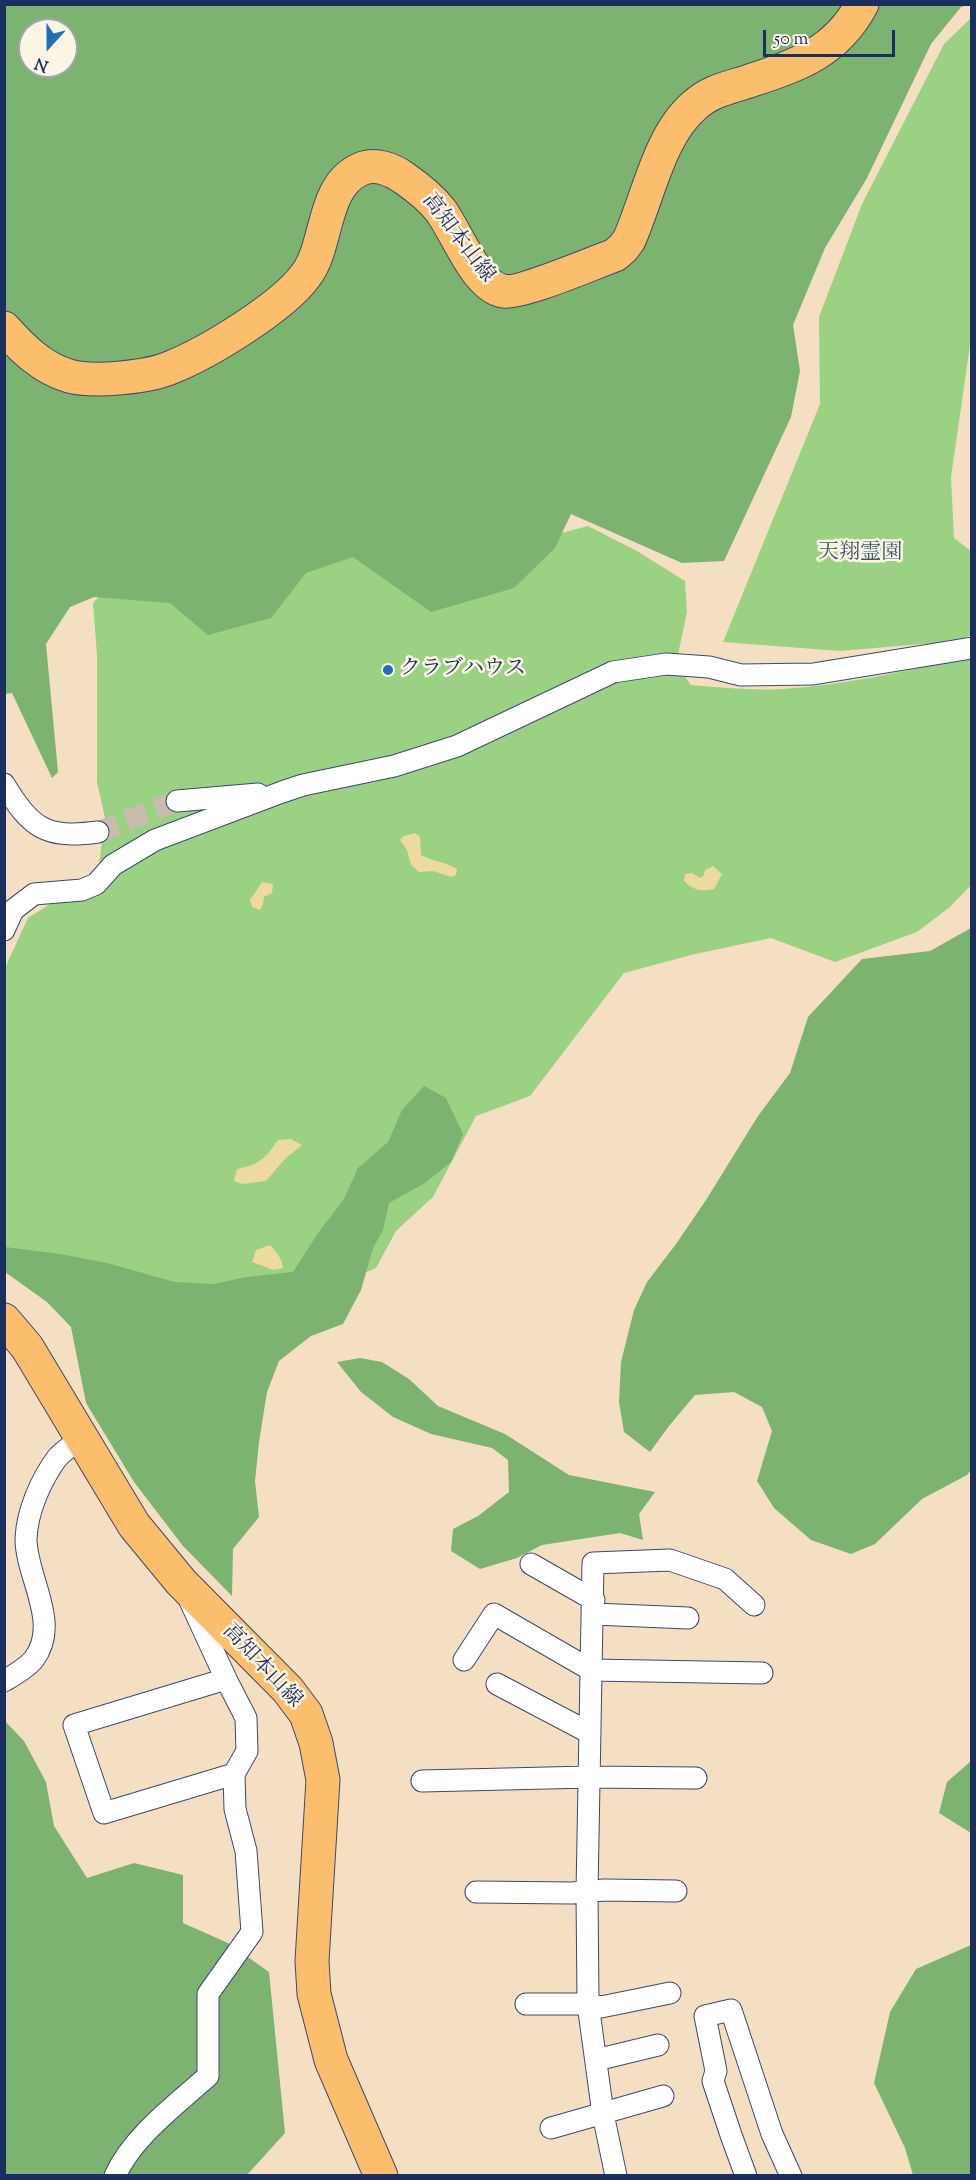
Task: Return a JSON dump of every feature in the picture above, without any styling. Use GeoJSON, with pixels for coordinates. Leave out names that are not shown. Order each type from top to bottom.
{"type":"FeatureCollection","features":[{"type":"Feature","properties":{"kind":"main road","name":"高知本山線"},"geometry":{"type":"LineString","coordinates":[[4,328],[24,350],[43,364],[71,377],[135,377],[171,368],[200,354],[251,322],[292,292],[310,270],[338,192],[355,172],[372,166],[397,173],[416,186],[439,209],[482,279],[500,290],[506,292],[522,289],[605,259],[615,255],[627,244],[669,141],[681,119],[695,105],[711,93],[786,69],[814,56],[845,31],[862,4]]}},
{"type":"Feature","properties":{"kind":"main road","name":"高知本山線"},"geometry":{"type":"LineString","coordinates":[[4,1320],[27,1347],[134,1526],[182,1582],[288,1690],[306,1714],[323,1780],[312,1961],[314,1994],[332,2060],[381,2175]]}},
{"type":"Feature","properties":{"kind":"street"},"geometry":{"type":"LineString","coordinates":[[4,930],[13,910],[34,894],[82,890],[96,884],[113,865],[155,840],[303,785],[394,766],[457,746],[614,672],[666,664],[710,667],[741,675],[813,674],[972,648]]}},
{"type":"Feature","properties":{"kind":"street"},"geometry":{"type":"LineString","coordinates":[[4,784],[20,809],[36,825],[54,834],[75,835],[98,832]]}},
{"type":"Feature","properties":{"kind":"street"},"geometry":{"type":"LineString","coordinates":[[177,801],[282,792]]}},
{"type":"Feature","properties":{"kind":"street"},"geometry":{"type":"LineString","coordinates":[[4,1681],[33,1660],[44,1632],[43,1613],[26,1540],[29,1516],[41,1485],[58,1457],[82,1438]]}},
{"type":"Feature","properties":{"kind":"street"},"geometry":{"type":"LineString","coordinates":[[616,2175],[603,2114],[588,2004],[587,1892],[594,1607],[593,1563],[670,1560],[725,1579],[754,1605]]}},
{"type":"Feature","properties":{"kind":"street"},"geometry":{"type":"LineString","coordinates":[[531,1564],[594,1607],[688,1618]]}},
{"type":"Feature","properties":{"kind":"street"},"geometry":{"type":"LineString","coordinates":[[115,2175],[122,2159],[163,2116],[208,2076],[208,1994],[252,1932],[246,1851],[234,1809],[234,1774],[247,1751],[246,1718],[182,1582]]}},
{"type":"Feature","properties":{"kind":"street"},"geometry":{"type":"LineString","coordinates":[[464,1660],[494,1614],[591,1670],[762,1673]]}},
{"type":"Feature","properties":{"kind":"street"},"geometry":{"type":"LineString","coordinates":[[226,1679],[74,1725],[104,1813],[234,1774]]}},
{"type":"Feature","properties":{"kind":"street"},"geometry":{"type":"LineString","coordinates":[[497,1684],[590,1733]]}},
{"type":"Feature","properties":{"kind":"street"},"geometry":{"type":"LineString","coordinates":[[422,1781],[589,1777],[696,1778]]}},
{"type":"Feature","properties":{"kind":"street"},"geometry":{"type":"LineString","coordinates":[[476,1892],[676,1891]]}},
{"type":"Feature","properties":{"kind":"street"},"geometry":{"type":"LineString","coordinates":[[526,2004],[588,2004],[601,2007],[670,1993]]}},
{"type":"Feature","properties":{"kind":"street"},"geometry":{"type":"LineString","coordinates":[[746,2175],[730,2135],[713,2081],[716,2071],[705,2016],[731,2010],[772,2134],[791,2175]]}},
{"type":"Feature","properties":{"kind":"street"},"geometry":{"type":"LineString","coordinates":[[596,2060],[658,2045]]}},
{"type":"Feature","properties":{"kind":"street"},"geometry":{"type":"LineString","coordinates":[[551,2128],[663,2096]]}},
{"type":"Feature","properties":{"kind":"green space"},"geometry":{"type":"Polygon","coordinates":[[[5,5],[968,5],[961,7],[931,44],[867,178],[825,248],[793,325],[800,371],[791,417],[724,561],[682,563],[571,514],[555,548],[514,588],[431,612],[353,557],[306,573],[271,618],[208,635],[170,603],[94,597],[70,607],[46,644],[58,772],[52,778],[12,693],[5,694],[5,5]]]}},
{"type":"Feature","properties":{"kind":"green space","name":"天翔霊園"},"geometry":{"type":"Polygon","coordinates":[[[971,18],[972,331],[951,477],[954,538],[971,551],[971,635],[957,641],[840,651],[723,642],[820,404],[819,317],[862,204],[944,44],[971,18]]]}},
{"type":"Feature","properties":{"kind":"green space"},"geometry":{"type":"Polygon","coordinates":[[[588,526],[637,551],[685,581],[687,612],[676,664],[691,685],[759,690],[806,687],[877,676],[971,657],[971,885],[950,907],[917,932],[835,962],[771,938],[695,954],[624,973],[530,1096],[476,1116],[433,1197],[396,1231],[376,1268],[313,1295],[279,1306],[5,1257],[5,968],[28,918],[98,873],[105,818],[97,782],[97,655],[93,603],[110,585],[312,566],[349,548],[554,535],[588,526]]]}},
{"type":"Feature","properties":{"kind":"green space"},"geometry":{"type":"Polygon","coordinates":[[[971,928],[971,1470],[967,1475],[922,1499],[875,1544],[851,1554],[811,1540],[774,1508],[757,1481],[772,1431],[762,1407],[734,1392],[695,1395],[650,1452],[624,1432],[619,1402],[621,1362],[634,1310],[647,1282],[676,1244],[758,1116],[790,1073],[808,1017],[862,959],[930,951],[971,928]]]}},
{"type":"Feature","properties":{"kind":"green space"},"geometry":{"type":"Polygon","coordinates":[[[424,1086],[446,1098],[463,1134],[451,1162],[425,1183],[389,1203],[383,1230],[373,1248],[361,1290],[343,1324],[311,1336],[279,1361],[267,1392],[259,1442],[255,1481],[259,1517],[233,1549],[232,1596],[183,1546],[134,1482],[86,1403],[71,1327],[47,1302],[5,1272],[5,1247],[107,1263],[175,1282],[213,1284],[247,1277],[293,1272],[318,1233],[344,1199],[358,1168],[388,1142],[402,1110],[424,1086]]]}},
{"type":"Feature","properties":{"kind":"green space"},"geometry":{"type":"Polygon","coordinates":[[[360,1358],[382,1362],[409,1379],[438,1406],[505,1434],[569,1475],[655,1492],[639,1514],[643,1540],[620,1533],[542,1545],[517,1558],[480,1569],[451,1551],[453,1529],[478,1516],[509,1492],[508,1460],[492,1448],[431,1434],[393,1417],[361,1392],[337,1362],[360,1358]]]}},
{"type":"Feature","properties":{"kind":"green space"},"geometry":{"type":"Polygon","coordinates":[[[4,1720],[24,1741],[46,1782],[54,1826],[87,1878],[134,1863],[183,1875],[183,1923],[228,1943],[269,1972],[285,2133],[247,2175],[5,2175],[4,1720]]]}},
{"type":"Feature","properties":{"kind":"green space"},"geometry":{"type":"Polygon","coordinates":[[[971,1761],[971,1833],[939,1813],[947,1782],[971,1761]]]}},
{"type":"Feature","properties":{"kind":"green space"},"geometry":{"type":"Polygon","coordinates":[[[971,1945],[971,2175],[913,2175],[905,2148],[874,2083],[890,2012],[916,1969],[971,1945]]]}},
{"type":"Feature","properties":{"kind":"sand"},"geometry":{"type":"Polygon","coordinates":[[[415,833],[420,837],[421,855],[454,867],[457,869],[456,875],[451,877],[433,871],[419,872],[411,865],[407,850],[400,840],[404,836],[415,833]]]}},
{"type":"Feature","properties":{"kind":"sand"},"geometry":{"type":"Polygon","coordinates":[[[713,866],[722,874],[714,889],[698,889],[684,881],[685,874],[692,873],[700,878],[704,875],[705,870],[713,866]]]}},
{"type":"Feature","properties":{"kind":"sand"},"geometry":{"type":"Polygon","coordinates":[[[262,882],[273,884],[272,893],[264,897],[260,910],[252,907],[250,900],[262,882]]]}},
{"type":"Feature","properties":{"kind":"sand"},"geometry":{"type":"Polygon","coordinates":[[[291,1139],[302,1145],[285,1159],[266,1181],[242,1184],[234,1181],[237,1169],[261,1160],[278,1140],[291,1139]]]}},
{"type":"Feature","properties":{"kind":"sand"},"geometry":{"type":"Polygon","coordinates":[[[270,1245],[279,1256],[283,1268],[274,1270],[252,1262],[256,1250],[270,1245]]]}},
{"type":"Feature","properties":{"kind":"tunnel"},"geometry":{"type":"LineString","coordinates":[[98,832],[177,801]]}},
{"type":"Feature","properties":{"kind":"place","name":"クラブハウス"},"geometry":{"type":"Point","coordinates":[388,670]}}]}
